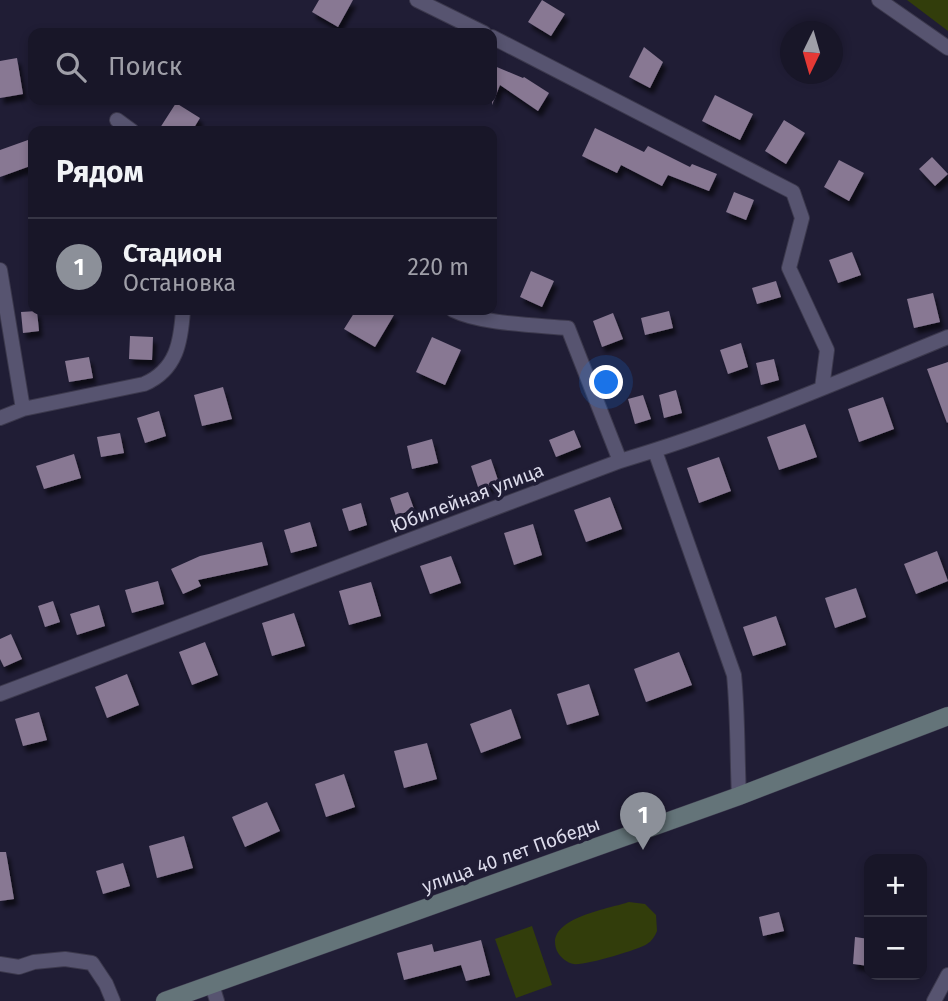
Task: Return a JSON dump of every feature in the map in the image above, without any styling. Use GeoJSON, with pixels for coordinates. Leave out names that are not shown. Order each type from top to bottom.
{"type":"FeatureCollection","features":[{"type":"Feature","properties":{"kind":"street"},"geometry":{"type":"LineString","coordinates":[[417,0],[474,28]]}},
{"type":"Feature","properties":{"kind":"street"},"geometry":{"type":"LineString","coordinates":[[879,0],[948,48]]}},
{"type":"Feature","properties":{"kind":"street"},"geometry":{"type":"LineString","coordinates":[[497,40],[793,192],[802,218],[789,268],[827,350],[822,388]]}},
{"type":"Feature","properties":{"kind":"street"},"geometry":{"type":"LineString","coordinates":[[117,120],[125,126]]}},
{"type":"Feature","properties":{"kind":"street"},"geometry":{"type":"LineString","coordinates":[[0,270],[23,409]]}},
{"type":"Feature","properties":{"kind":"street"},"geometry":{"type":"LineString","coordinates":[[0,418],[23,409],[144,384],[158,378],[181,342],[183,315]]}},
{"type":"Feature","properties":{"kind":"street"},"geometry":{"type":"LineString","coordinates":[[466,315],[568,328],[620,461]]}},
{"type":"Feature","properties":{"kind":"street","name":"Юбилейная улица"},"geometry":{"type":"LineString","coordinates":[[0,694],[620,461],[655,451],[948,337]]}},
{"type":"Feature","properties":{"kind":"street"},"geometry":{"type":"LineString","coordinates":[[655,451],[734,675],[739,796]]}},
{"type":"Feature","properties":{"kind":"street","name":"улица 40 лет Победы"},"geometry":{"type":"LineString","coordinates":[[165,1001],[214,993],[948,716]]}},
{"type":"Feature","properties":{"kind":"street"},"geometry":{"type":"LineString","coordinates":[[0,964],[19,968],[34,962],[65,959],[92,963],[113,1001]]}},
{"type":"Feature","properties":{"kind":"street"},"geometry":{"type":"LineString","coordinates":[[934,1001],[948,975]]}},
{"type":"Feature","properties":{"kind":"green space"},"geometry":{"type":"Polygon","coordinates":[[[907,0],[948,0],[948,31],[907,0]]]}},
{"type":"Feature","properties":{"kind":"green space"},"geometry":{"type":"Polygon","coordinates":[[[629,902],[645,904],[656,915],[657,931],[649,943],[579,964],[569,962],[557,951],[555,940],[560,930],[568,923],[629,902]]]}},
{"type":"Feature","properties":{"kind":"green space"},"geometry":{"type":"Polygon","coordinates":[[[532,926],[552,985],[516,998],[495,939],[532,926]]]}},
{"type":"Feature","properties":{"kind":"building"},"geometry":{"type":"Polygon","coordinates":[[[319,0],[353,0],[338,27],[312,12],[319,0]]]}},
{"type":"Feature","properties":{"kind":"building"},"geometry":{"type":"Polygon","coordinates":[[[542,0],[565,14],[551,36],[528,22],[542,0]]]}},
{"type":"Feature","properties":{"kind":"building"},"geometry":{"type":"Polygon","coordinates":[[[644,47],[663,62],[650,88],[629,77],[644,47]]]}},
{"type":"Feature","properties":{"kind":"building"},"geometry":{"type":"Polygon","coordinates":[[[17,58],[23,94],[0,98],[0,61],[17,58]]]}},
{"type":"Feature","properties":{"kind":"building"},"geometry":{"type":"Polygon","coordinates":[[[497,67],[524,77],[549,93],[538,111],[500,85],[497,92],[497,67]]]}},
{"type":"Feature","properties":{"kind":"building"},"geometry":{"type":"Polygon","coordinates":[[[715,95],[753,114],[740,140],[702,121],[715,95]]]}},
{"type":"Feature","properties":{"kind":"building"},"geometry":{"type":"Polygon","coordinates":[[[175,105],[200,118],[195,126],[161,126],[175,105]]]}},
{"type":"Feature","properties":{"kind":"building"},"geometry":{"type":"Polygon","coordinates":[[[784,120],[805,133],[786,164],[765,151],[784,120]]]}},
{"type":"Feature","properties":{"kind":"building"},"geometry":{"type":"Polygon","coordinates":[[[595,128],[644,152],[648,146],[690,167],[692,164],[717,174],[709,191],[668,175],[662,186],[621,165],[617,173],[582,156],[595,128]]]}},
{"type":"Feature","properties":{"kind":"building"},"geometry":{"type":"Polygon","coordinates":[[[28,140],[28,167],[0,177],[0,150],[28,140]]]}},
{"type":"Feature","properties":{"kind":"building"},"geometry":{"type":"Polygon","coordinates":[[[932,157],[948,174],[935,186],[919,169],[932,157]]]}},
{"type":"Feature","properties":{"kind":"building"},"geometry":{"type":"Polygon","coordinates":[[[839,160],[864,173],[849,201],[824,187],[839,160]]]}},
{"type":"Feature","properties":{"kind":"building"},"geometry":{"type":"Polygon","coordinates":[[[734,192],[754,200],[746,220],[726,212],[734,192]]]}},
{"type":"Feature","properties":{"kind":"building"},"geometry":{"type":"Polygon","coordinates":[[[852,252],[861,275],[838,283],[829,260],[852,252]]]}},
{"type":"Feature","properties":{"kind":"building"},"geometry":{"type":"Polygon","coordinates":[[[531,271],[554,281],[542,307],[520,297],[531,271]]]}},
{"type":"Feature","properties":{"kind":"building"},"geometry":{"type":"Polygon","coordinates":[[[776,281],[781,297],[757,304],[752,288],[776,281]]]}},
{"type":"Feature","properties":{"kind":"building"},"geometry":{"type":"Polygon","coordinates":[[[933,293],[940,322],[914,328],[907,299],[933,293]]]}},
{"type":"Feature","properties":{"kind":"building"},"geometry":{"type":"Polygon","coordinates":[[[669,311],[673,328],[645,335],[641,318],[669,311]]]}},
{"type":"Feature","properties":{"kind":"building"},"geometry":{"type":"Polygon","coordinates":[[[21,312],[37,315],[39,331],[23,333],[21,312]]]}},
{"type":"Feature","properties":{"kind":"building"},"geometry":{"type":"Polygon","coordinates":[[[613,313],[623,339],[602,347],[593,321],[613,313]]]}},
{"type":"Feature","properties":{"kind":"building"},"geometry":{"type":"Polygon","coordinates":[[[353,315],[394,315],[375,347],[344,329],[353,315]]]}},
{"type":"Feature","properties":{"kind":"building"},"geometry":{"type":"Polygon","coordinates":[[[130,336],[153,337],[152,360],[129,359],[130,336]]]}},
{"type":"Feature","properties":{"kind":"building"},"geometry":{"type":"Polygon","coordinates":[[[432,337],[461,350],[445,385],[416,372],[432,337]]]}},
{"type":"Feature","properties":{"kind":"building"},"geometry":{"type":"Polygon","coordinates":[[[741,343],[748,367],[728,374],[720,350],[741,343]]]}},
{"type":"Feature","properties":{"kind":"building"},"geometry":{"type":"Polygon","coordinates":[[[89,357],[93,378],[69,382],[65,361],[89,357]]]}},
{"type":"Feature","properties":{"kind":"building"},"geometry":{"type":"Polygon","coordinates":[[[774,359],[779,380],[761,385],[756,363],[774,359]]]}},
{"type":"Feature","properties":{"kind":"building"},"geometry":{"type":"Polygon","coordinates":[[[948,362],[948,422],[947,423],[927,369],[948,362]]]}},
{"type":"Feature","properties":{"kind":"building"},"geometry":{"type":"Polygon","coordinates":[[[223,387],[232,419],[202,426],[194,395],[223,387]]]}},
{"type":"Feature","properties":{"kind":"building"},"geometry":{"type":"Polygon","coordinates":[[[676,390],[682,413],[664,418],[659,395],[676,390]]]}},
{"type":"Feature","properties":{"kind":"building"},"geometry":{"type":"Polygon","coordinates":[[[643,395],[651,419],[635,424],[628,399],[643,395]]]}},
{"type":"Feature","properties":{"kind":"building"},"geometry":{"type":"Polygon","coordinates":[[[883,397],[894,429],[859,442],[848,409],[883,397]]]}},
{"type":"Feature","properties":{"kind":"building"},"geometry":{"type":"Polygon","coordinates":[[[159,411],[166,436],[145,443],[137,418],[159,411]]]}},
{"type":"Feature","properties":{"kind":"building"},"geometry":{"type":"Polygon","coordinates":[[[805,424],[817,457],[779,470],[767,437],[805,424]]]}},
{"type":"Feature","properties":{"kind":"building"},"geometry":{"type":"Polygon","coordinates":[[[574,430],[581,447],[556,457],[549,440],[574,430]]]}},
{"type":"Feature","properties":{"kind":"building"},"geometry":{"type":"Polygon","coordinates":[[[120,433],[124,453],[101,457],[97,437],[120,433]]]}},
{"type":"Feature","properties":{"kind":"building"},"geometry":{"type":"Polygon","coordinates":[[[432,439],[438,463],[412,469],[407,446],[432,439]]]}},
{"type":"Feature","properties":{"kind":"building"},"geometry":{"type":"Polygon","coordinates":[[[74,454],[81,478],[44,489],[36,466],[74,454]]]}},
{"type":"Feature","properties":{"kind":"building"},"geometry":{"type":"Polygon","coordinates":[[[719,457],[731,491],[699,503],[687,468],[719,457]]]}},
{"type":"Feature","properties":{"kind":"building"},"geometry":{"type":"Polygon","coordinates":[[[491,459],[499,483],[479,490],[471,466],[491,459]]]}},
{"type":"Feature","properties":{"kind":"building"},"geometry":{"type":"Polygon","coordinates":[[[408,492],[414,509],[396,516],[390,498],[408,492]]]}},
{"type":"Feature","properties":{"kind":"building"},"geometry":{"type":"Polygon","coordinates":[[[610,497],[622,529],[586,542],[574,510],[610,497]]]}},
{"type":"Feature","properties":{"kind":"building"},"geometry":{"type":"Polygon","coordinates":[[[361,503],[367,525],[349,531],[342,509],[361,503]]]}},
{"type":"Feature","properties":{"kind":"building"},"geometry":{"type":"Polygon","coordinates":[[[310,522],[317,546],[291,553],[284,530],[310,522]]]}},
{"type":"Feature","properties":{"kind":"building"},"geometry":{"type":"Polygon","coordinates":[[[533,524],[542,555],[514,565],[504,533],[533,524]]]}},
{"type":"Feature","properties":{"kind":"building"},"geometry":{"type":"Polygon","coordinates":[[[262,542],[268,565],[198,580],[201,586],[183,594],[171,569],[200,556],[262,542]]]}},
{"type":"Feature","properties":{"kind":"building"},"geometry":{"type":"Polygon","coordinates":[[[937,551],[948,581],[916,594],[904,564],[937,551]]]}},
{"type":"Feature","properties":{"kind":"building"},"geometry":{"type":"Polygon","coordinates":[[[451,556],[461,583],[430,594],[420,566],[451,556]]]}},
{"type":"Feature","properties":{"kind":"building"},"geometry":{"type":"Polygon","coordinates":[[[158,581],[164,604],[132,613],[125,590],[158,581]]]}},
{"type":"Feature","properties":{"kind":"building"},"geometry":{"type":"Polygon","coordinates":[[[371,582],[381,616],[349,625],[339,591],[371,582]]]}},
{"type":"Feature","properties":{"kind":"building"},"geometry":{"type":"Polygon","coordinates":[[[856,588],[866,617],[835,628],[825,598],[856,588]]]}},
{"type":"Feature","properties":{"kind":"building"},"geometry":{"type":"Polygon","coordinates":[[[53,601],[60,622],[45,627],[38,606],[53,601]]]}},
{"type":"Feature","properties":{"kind":"building"},"geometry":{"type":"Polygon","coordinates":[[[99,605],[105,626],[77,635],[70,614],[99,605]]]}},
{"type":"Feature","properties":{"kind":"building"},"geometry":{"type":"Polygon","coordinates":[[[294,613],[305,646],[272,656],[262,623],[294,613]]]}},
{"type":"Feature","properties":{"kind":"building"},"geometry":{"type":"Polygon","coordinates":[[[776,616],[786,645],[753,656],[743,627],[776,616]]]}},
{"type":"Feature","properties":{"kind":"building"},"geometry":{"type":"Polygon","coordinates":[[[11,634],[22,659],[4,667],[0,659],[0,639],[11,634]]]}},
{"type":"Feature","properties":{"kind":"building"},"geometry":{"type":"Polygon","coordinates":[[[205,642],[218,675],[192,685],[179,652],[205,642]]]}},
{"type":"Feature","properties":{"kind":"building"},"geometry":{"type":"Polygon","coordinates":[[[679,652],[692,685],[646,702],[634,669],[679,652]]]}},
{"type":"Feature","properties":{"kind":"building"},"geometry":{"type":"Polygon","coordinates":[[[127,674],[139,705],[107,718],[95,687],[127,674]]]}},
{"type":"Feature","properties":{"kind":"building"},"geometry":{"type":"Polygon","coordinates":[[[589,684],[599,715],[567,725],[557,694],[589,684]]]}},
{"type":"Feature","properties":{"kind":"building"},"geometry":{"type":"Polygon","coordinates":[[[511,709],[521,738],[481,753],[470,724],[511,709]]]}},
{"type":"Feature","properties":{"kind":"building"},"geometry":{"type":"Polygon","coordinates":[[[39,712],[47,740],[23,746],[15,719],[39,712]]]}},
{"type":"Feature","properties":{"kind":"building"},"geometry":{"type":"Polygon","coordinates":[[[427,743],[437,779],[404,788],[394,751],[427,743]]]}},
{"type":"Feature","properties":{"kind":"building"},"geometry":{"type":"Polygon","coordinates":[[[344,774],[355,807],[326,817],[315,784],[344,774]]]}},
{"type":"Feature","properties":{"kind":"building"},"geometry":{"type":"Polygon","coordinates":[[[267,802],[280,831],[245,847],[232,817],[267,802]]]}},
{"type":"Feature","properties":{"kind":"building"},"geometry":{"type":"Polygon","coordinates":[[[184,836],[193,868],[157,878],[149,846],[184,836]]]}},
{"type":"Feature","properties":{"kind":"building"},"geometry":{"type":"Polygon","coordinates":[[[0,852],[6,852],[14,899],[0,901],[0,852]]]}},
{"type":"Feature","properties":{"kind":"building"},"geometry":{"type":"Polygon","coordinates":[[[123,863],[130,886],[103,894],[96,871],[123,863]]]}},
{"type":"Feature","properties":{"kind":"building"},"geometry":{"type":"Polygon","coordinates":[[[779,912],[784,931],[763,936],[759,917],[779,912]]]}},
{"type":"Feature","properties":{"kind":"building"},"geometry":{"type":"Polygon","coordinates":[[[855,937],[864,938],[864,965],[853,964],[855,937]]]}},
{"type":"Feature","properties":{"kind":"building"},"geometry":{"type":"Polygon","coordinates":[[[481,940],[490,975],[466,981],[461,965],[404,980],[397,953],[432,944],[434,952],[481,940]]]}},
{"type":"Feature","properties":{"kind":"place","name":"Стадион"},"geometry":{"type":"Point","coordinates":[643,850]}}]}
